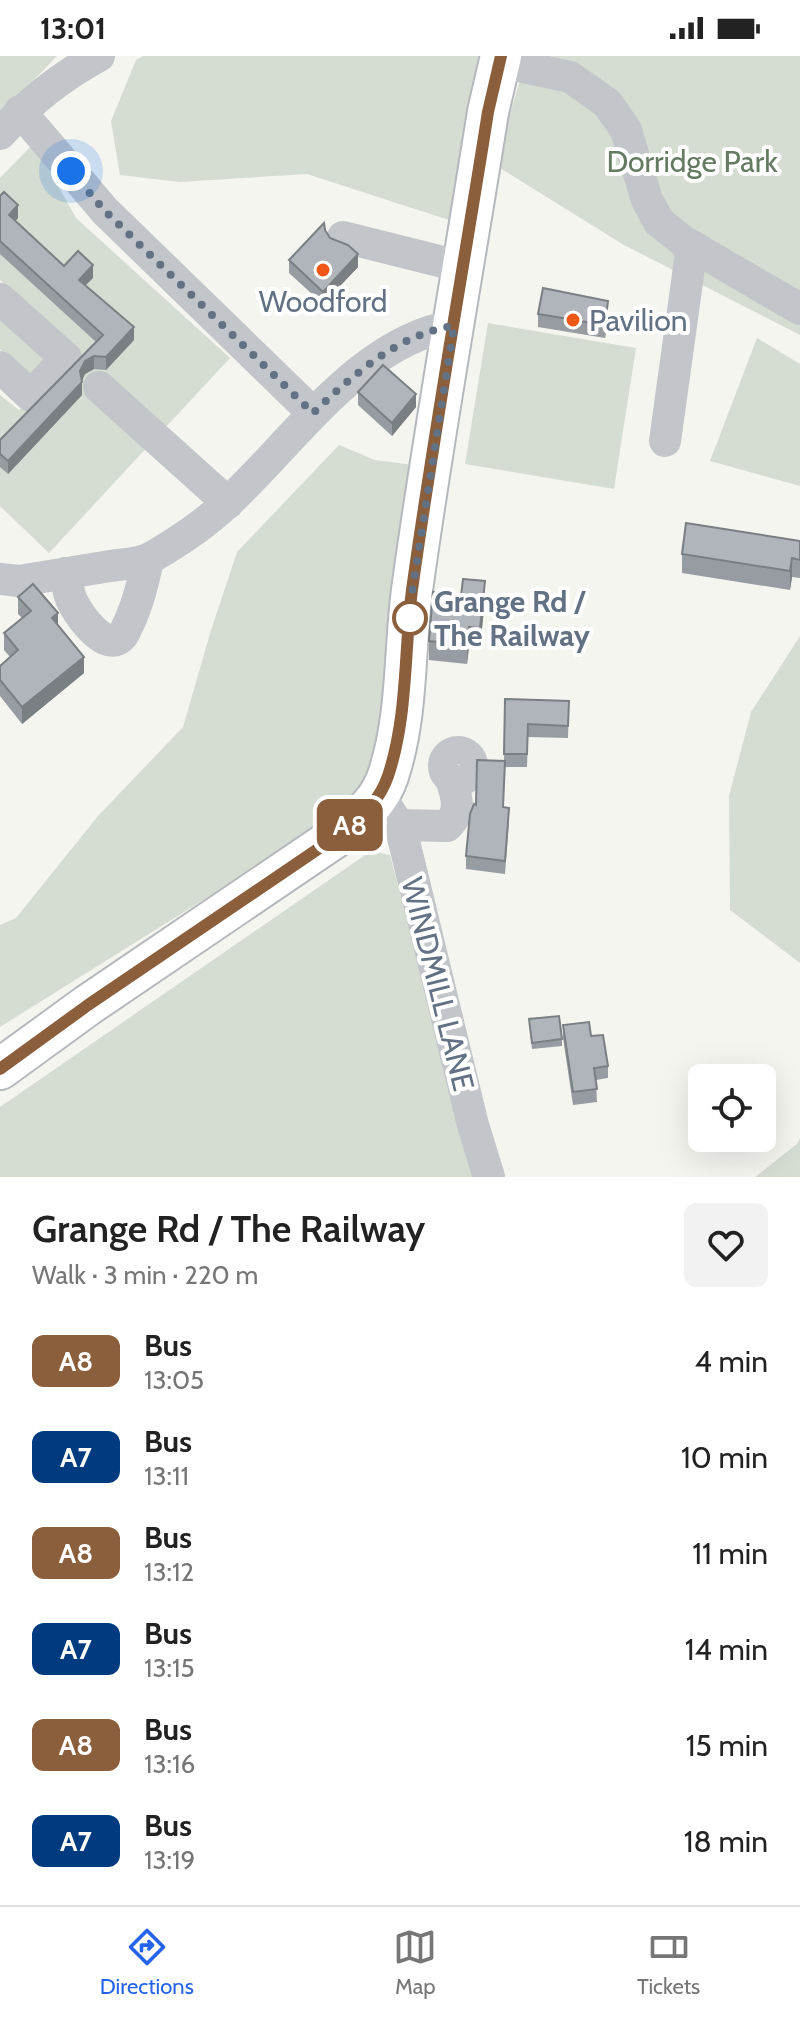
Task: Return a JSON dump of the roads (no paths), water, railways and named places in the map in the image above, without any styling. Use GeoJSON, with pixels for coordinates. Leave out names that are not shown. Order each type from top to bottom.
{"type":"FeatureCollection","features":[{"type":"Feature","properties":{"kind":"main road"},"geometry":{"type":"LineString","coordinates":[[0,1069],[88,1005],[343,832],[374,804],[389,810],[388,777],[402,715],[412,593],[488,112],[500,59]]}},
{"type":"Feature","properties":{"kind":"street"},"geometry":{"type":"LineString","coordinates":[[99,56],[69,72],[10,122],[313,413]]}},
{"type":"Feature","properties":{"kind":"street"},"geometry":{"type":"LineString","coordinates":[[500,59],[570,77],[607,103],[626,130],[647,200],[659,222],[692,246],[800,309]]}},
{"type":"Feature","properties":{"kind":"street"},"geometry":{"type":"LineString","coordinates":[[343,237],[463,267]]}},
{"type":"Feature","properties":{"kind":"street"},"geometry":{"type":"LineString","coordinates":[[665,441],[692,246]]}},
{"type":"Feature","properties":{"kind":"street"},"geometry":{"type":"LineString","coordinates":[[0,299],[228,503]]}},
{"type":"Feature","properties":{"kind":"street"},"geometry":{"type":"LineString","coordinates":[[0,579],[19,581],[148,560],[201,526],[228,503],[336,391],[384,354],[421,335],[454,326]]}},
{"type":"Feature","properties":{"kind":"street"},"geometry":{"type":"LineString","coordinates":[[0,367],[31,396],[80,370]]}},
{"type":"Feature","properties":{"kind":"street"},"geometry":{"type":"LineString","coordinates":[[66,573],[72,602],[101,639],[114,641],[122,637],[137,608],[148,560]]}},
{"type":"Feature","properties":{"kind":"street"},"geometry":{"type":"LineString","coordinates":[[389,810],[447,826],[457,811],[451,779]]}},
{"type":"Feature","properties":{"kind":"street","name":"WINDMILL LANE"},"geometry":{"type":"LineString","coordinates":[[389,810],[401,829],[473,1125],[489,1177]]}},
{"type":"Feature","properties":{"kind":"place","name":"Woodford"},"geometry":{"type":"Point","coordinates":[323,270]}},
{"type":"Feature","properties":{"kind":"place","name":"Pavilion"},"geometry":{"type":"Point","coordinates":[573,320]}},
{"type":"Feature","properties":{"kind":"place","name":"Grange Rd / The Railway"},"geometry":{"type":"Point","coordinates":[410,618]}},
{"type":"Feature","properties":{"kind":"park label","name":"Dorridge Park"},"geometry":{"type":"Point","coordinates":[692,161]}}]}
